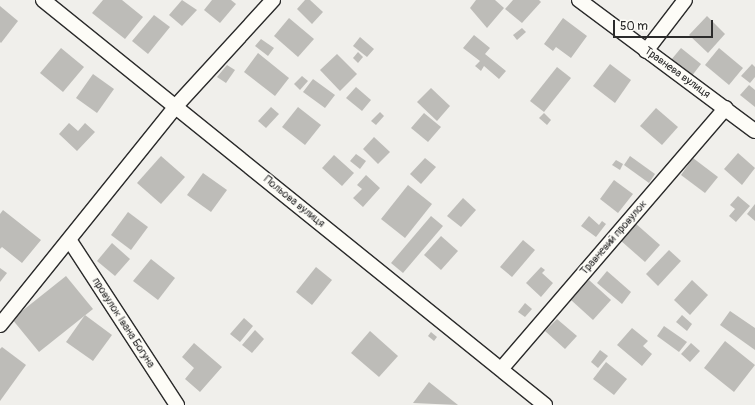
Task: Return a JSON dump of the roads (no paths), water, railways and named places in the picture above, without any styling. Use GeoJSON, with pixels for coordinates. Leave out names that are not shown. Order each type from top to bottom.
{"type":"FeatureCollection","features":[{"type":"Feature","properties":{"kind":"street","name":"Польова вулиця"},"geometry":{"type":"LineString","coordinates":[[43,0],[502,368],[546,405]]}},
{"type":"Feature","properties":{"kind":"street"},"geometry":{"type":"LineString","coordinates":[[0,325],[70,241],[175,107],[273,0]]}},
{"type":"Feature","properties":{"kind":"street","name":"Травнева вулиця"},"geometry":{"type":"LineString","coordinates":[[579,0],[755,131]]}},
{"type":"Feature","properties":{"kind":"street"},"geometry":{"type":"LineString","coordinates":[[646,51],[685,0]]}},
{"type":"Feature","properties":{"kind":"street","name":"Травневий провулок"},"geometry":{"type":"LineString","coordinates":[[502,368],[726,108]]}},
{"type":"Feature","properties":{"kind":"street","name":"провулок Івана Богуна"},"geometry":{"type":"LineString","coordinates":[[70,241],[177,405]]}}]}
